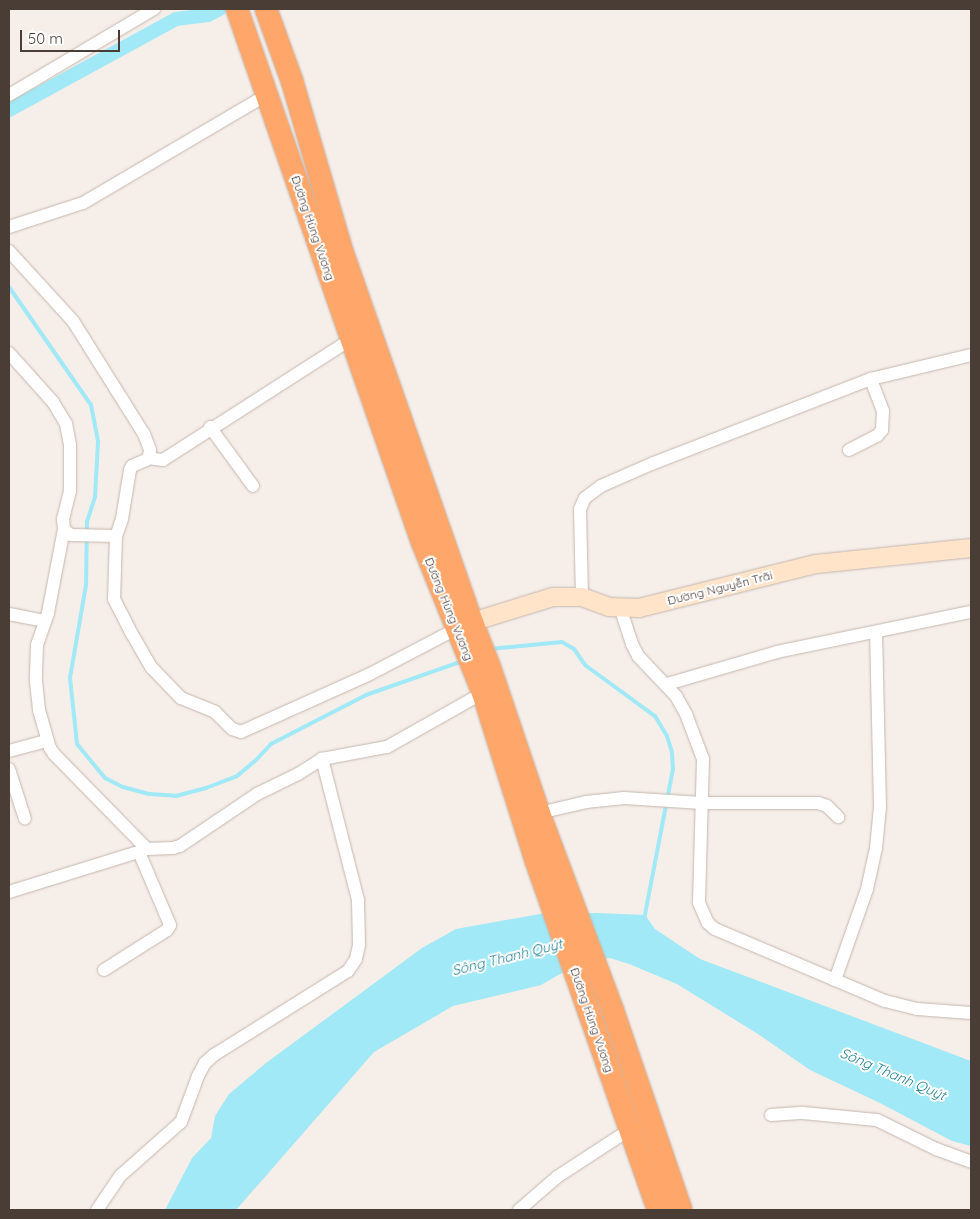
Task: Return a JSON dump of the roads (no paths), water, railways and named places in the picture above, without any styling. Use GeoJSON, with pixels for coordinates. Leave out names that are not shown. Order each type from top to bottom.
{"type":"FeatureCollection","features":[{"type":"Feature","properties":{"kind":"highway","name":"Đường Hùng Vương"},"geometry":{"type":"LineString","coordinates":[[237,9],[268,94],[350,340],[422,542],[463,630],[539,813],[546,858]]}},
{"type":"Feature","properties":{"kind":"highway","name":"Đường Hùng Vương"},"geometry":{"type":"LineString","coordinates":[[266,9],[292,81],[342,251],[463,630]]}},
{"type":"Feature","properties":{"kind":"highway","name":"Đường Hùng Vương"},"geometry":{"type":"LineString","coordinates":[[483,680],[602,1014],[681,1210]]}},
{"type":"Feature","properties":{"kind":"highway","name":"Đường Hùng Vương"},"geometry":{"type":"LineString","coordinates":[[602,1014],[629,1130],[658,1210]]}},
{"type":"Feature","properties":{"kind":"street"},"geometry":{"type":"LineString","coordinates":[[9,95],[154,9]]}},
{"type":"Feature","properties":{"kind":"street"},"geometry":{"type":"LineString","coordinates":[[9,227],[83,203],[268,94]]}},
{"type":"Feature","properties":{"kind":"street"},"geometry":{"type":"LineString","coordinates":[[9,252],[73,321],[144,434],[150,450],[148,458]]}},
{"type":"Feature","properties":{"kind":"street"},"geometry":{"type":"LineString","coordinates":[[350,340],[210,427],[163,460],[148,458],[136,463],[130,470],[122,519],[116,536],[114,599],[152,668],[181,698],[215,712],[238,732],[370,674],[463,630]]}},
{"type":"Feature","properties":{"kind":"street"},"geometry":{"type":"LineString","coordinates":[[9,352],[53,402],[66,424],[70,445],[70,491],[64,519],[64,529],[45,621],[37,644],[36,681],[39,710],[54,754],[143,851],[170,925],[167,930],[104,970]]}},
{"type":"Feature","properties":{"kind":"street"},"geometry":{"type":"LineString","coordinates":[[582,598],[580,509],[585,498],[601,486],[654,462],[871,379],[971,355]]}},
{"type":"Feature","properties":{"kind":"street"},"geometry":{"type":"LineString","coordinates":[[849,450],[877,436],[882,430],[883,411],[871,379]]}},
{"type":"Feature","properties":{"kind":"street"},"geometry":{"type":"LineString","coordinates":[[210,427],[253,486]]}},
{"type":"Feature","properties":{"kind":"street"},"geometry":{"type":"LineString","coordinates":[[64,529],[72,535],[86,537],[116,536]]}},
{"type":"Feature","properties":{"kind":"street","name":"Đường Nguyễn Trãi"},"geometry":{"type":"LineString","coordinates":[[463,630],[553,598],[582,598],[620,608],[639,608],[816,564],[971,548]]}},
{"type":"Feature","properties":{"kind":"street"},"geometry":{"type":"LineString","coordinates":[[620,608],[638,656],[667,684],[686,714],[703,759],[699,903],[708,923],[715,929],[884,1001],[916,1009],[971,1013]]}},
{"type":"Feature","properties":{"kind":"street"},"geometry":{"type":"LineString","coordinates":[[667,684],[777,652],[971,612]]}},
{"type":"Feature","properties":{"kind":"street"},"geometry":{"type":"LineString","coordinates":[[9,614],[45,621]]}},
{"type":"Feature","properties":{"kind":"street"},"geometry":{"type":"LineString","coordinates":[[835,980],[867,888],[876,848],[880,807],[876,632]]}},
{"type":"Feature","properties":{"kind":"street"},"geometry":{"type":"LineString","coordinates":[[9,892],[143,851],[180,846],[257,794],[298,774],[322,759],[387,747],[483,680]]}},
{"type":"Feature","properties":{"kind":"street"},"geometry":{"type":"LineString","coordinates":[[9,751],[48,741]]}},
{"type":"Feature","properties":{"kind":"street"},"geometry":{"type":"LineString","coordinates":[[97,1210],[120,1176],[181,1122],[198,1076],[205,1063],[214,1055],[348,971],[356,959],[359,945],[358,900],[322,759]]}},
{"type":"Feature","properties":{"kind":"street"},"geometry":{"type":"LineString","coordinates":[[9,769],[25,819]]}},
{"type":"Feature","properties":{"kind":"street"},"geometry":{"type":"LineString","coordinates":[[539,813],[604,799],[702,804],[818,803],[827,806],[838,817]]}},
{"type":"Feature","properties":{"kind":"street"},"geometry":{"type":"LineString","coordinates":[[771,1115],[803,1113],[877,1120],[936,1149],[971,1162]]}},
{"type":"Feature","properties":{"kind":"street"},"geometry":{"type":"LineString","coordinates":[[519,1210],[557,1177],[629,1130]]}},
{"type":"Feature","properties":{"kind":"water","name":"Sông Thanh Quýt"},"geometry":{"type":"Polygon","coordinates":[[[597,913],[645,915],[655,929],[700,959],[971,1061],[971,1146],[952,1141],[880,1103],[810,1070],[758,1034],[677,984],[610,958],[581,962],[541,985],[453,1006],[374,1052],[236,1210],[165,1210],[192,1158],[211,1138],[215,1116],[229,1094],[266,1063],[422,948],[456,929],[540,914],[597,913]]]}},
{"type":"Feature","properties":{"kind":"waterway"},"geometry":{"type":"LineString","coordinates":[[9,110],[176,19],[208,15],[220,9]]}},
{"type":"Feature","properties":{"kind":"waterway"},"geometry":{"type":"LineString","coordinates":[[9,287],[91,405],[98,442],[95,497],[87,522],[86,585],[70,678],[77,744],[105,778],[123,787],[150,794],[176,796],[206,788],[237,776],[271,744],[366,695],[463,661]]}},
{"type":"Feature","properties":{"kind":"waterway"},"geometry":{"type":"LineString","coordinates":[[489,649],[562,642],[574,649],[585,665],[655,716],[667,736],[672,752],[673,769],[644,919]]}}]}
